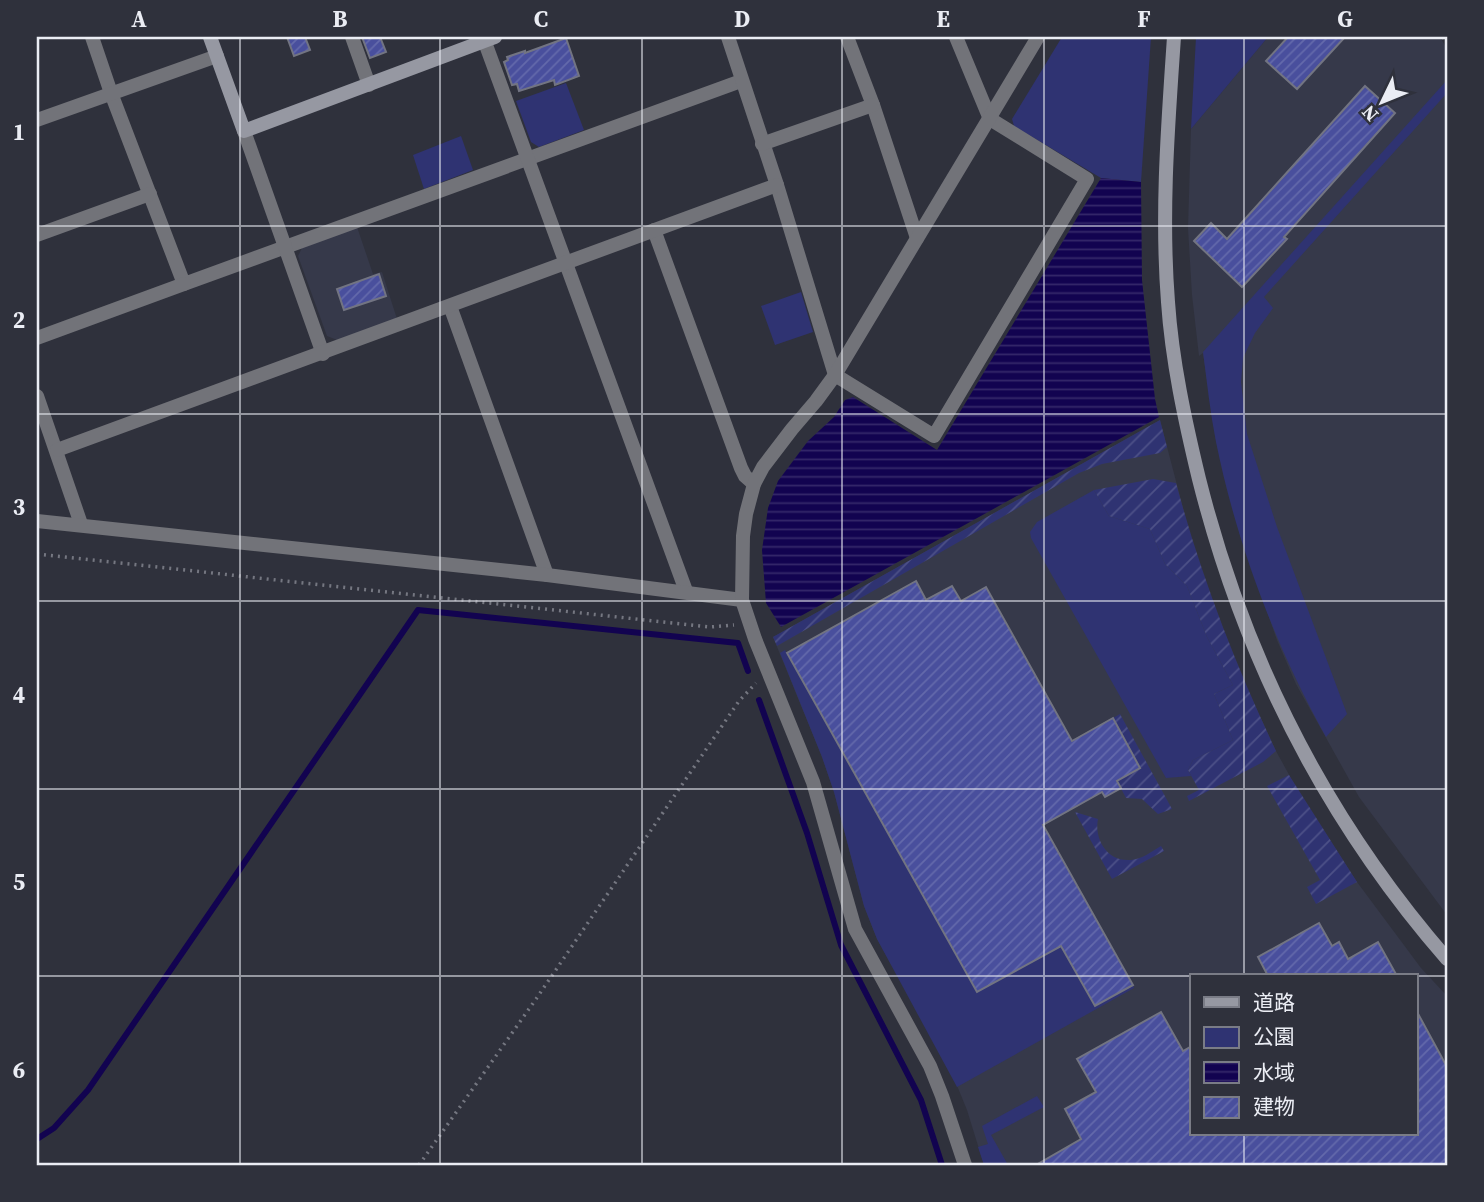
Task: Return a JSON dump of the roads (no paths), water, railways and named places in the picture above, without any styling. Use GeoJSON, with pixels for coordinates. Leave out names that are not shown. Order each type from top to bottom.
{"type":"FeatureCollection","features":[{"type":"Feature","properties":{"kind":"street"},"geometry":{"type":"LineString","coordinates":[[92,37],[184,284]]}},
{"type":"Feature","properties":{"kind":"street"},"geometry":{"type":"LineString","coordinates":[[211,37],[323,354]]}},
{"type":"Feature","properties":{"kind":"street"},"geometry":{"type":"LineString","coordinates":[[352,37],[369,85]]}},
{"type":"Feature","properties":{"kind":"street"},"geometry":{"type":"LineString","coordinates":[[728,37],[835,374],[934,436],[1087,179],[990,119],[956,37]]}},
{"type":"Feature","properties":{"kind":"street"},"geometry":{"type":"LineString","coordinates":[[847,37],[873,105],[917,238]]}},
{"type":"Feature","properties":{"kind":"street"},"geometry":{"type":"LineString","coordinates":[[965,1165],[930,1066],[855,929],[813,782],[742,600],[743,536],[754,484],[763,467],[835,374],[1038,37]]}},
{"type":"Feature","properties":{"kind":"street"},"geometry":{"type":"LineString","coordinates":[[1174,37],[1166,181],[1168,303],[1181,397],[1210,523],[1230,588],[1296,740],[1371,863],[1447,960]]}},
{"type":"Feature","properties":{"kind":"street"},"geometry":{"type":"LineString","coordinates":[[244,131],[487,38],[526,158],[686,591]]}},
{"type":"Feature","properties":{"kind":"street"},"geometry":{"type":"LineString","coordinates":[[37,120],[217,56]]}},
{"type":"Feature","properties":{"kind":"street"},"geometry":{"type":"LineString","coordinates":[[37,338],[741,81]]}},
{"type":"Feature","properties":{"kind":"street"},"geometry":{"type":"LineString","coordinates":[[762,144],[873,105]]}},
{"type":"Feature","properties":{"kind":"street"},"geometry":{"type":"LineString","coordinates":[[57,450],[323,354],[565,261],[777,186]]}},
{"type":"Feature","properties":{"kind":"street"},"geometry":{"type":"LineString","coordinates":[[37,234],[150,194]]}},
{"type":"Feature","properties":{"kind":"street"},"geometry":{"type":"LineString","coordinates":[[654,230],[741,468],[745,477],[754,484]]}},
{"type":"Feature","properties":{"kind":"street"},"geometry":{"type":"LineString","coordinates":[[450,306],[547,575]]}},
{"type":"Feature","properties":{"kind":"street"},"geometry":{"type":"LineString","coordinates":[[37,396],[81,524]]}},
{"type":"Feature","properties":{"kind":"street"},"geometry":{"type":"LineString","coordinates":[[37,521],[547,575],[742,600]]}},
{"type":"Feature","properties":{"kind":"water"},"geometry":{"type":"Polygon","coordinates":[[[1101,178],[1141,182],[1142,280],[1159,417],[781,627],[766,603],[762,550],[768,508],[778,481],[808,441],[834,417],[845,400],[853,397],[937,450],[1101,178]]]}},
{"type":"Feature","properties":{"kind":"waterway"},"geometry":{"type":"LineString","coordinates":[[37,1139],[54,1128],[88,1090],[418,610],[738,643],[748,671]]}},
{"type":"Feature","properties":{"kind":"waterway"},"geometry":{"type":"LineString","coordinates":[[759,700],[807,833],[841,945],[921,1100],[942,1165]]}}]}
